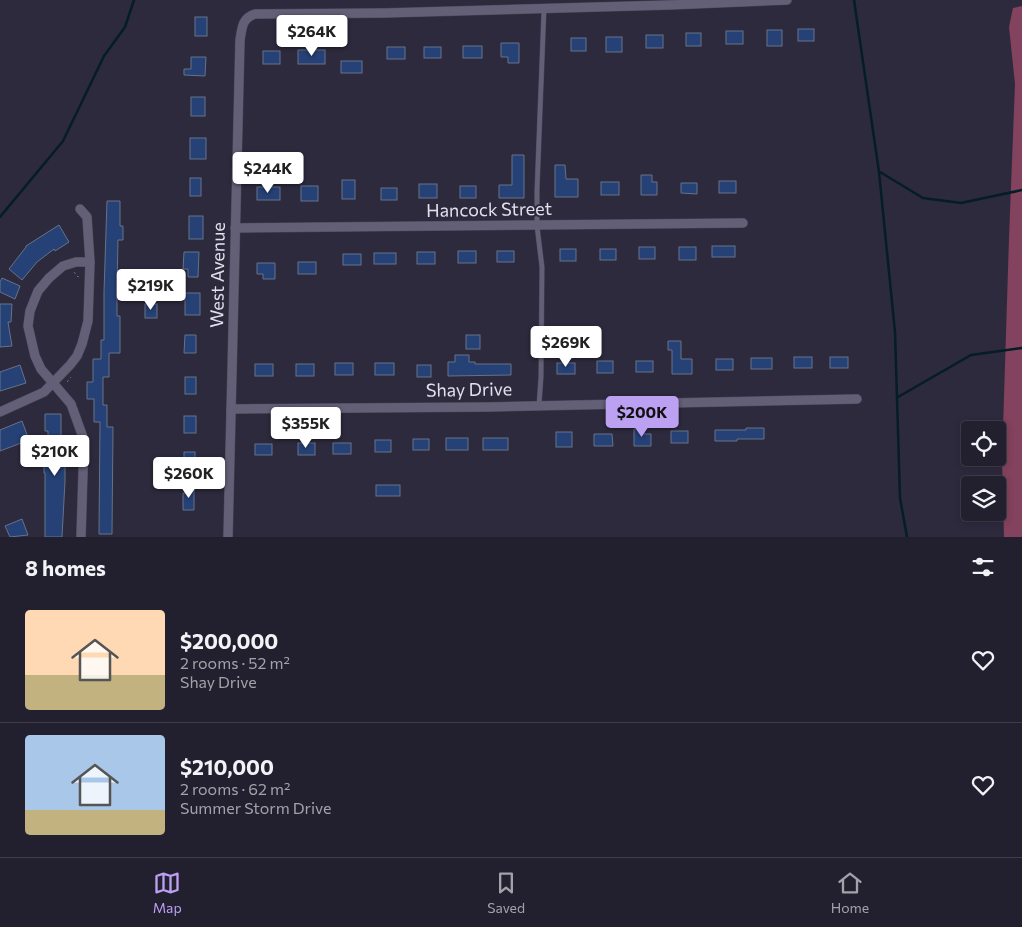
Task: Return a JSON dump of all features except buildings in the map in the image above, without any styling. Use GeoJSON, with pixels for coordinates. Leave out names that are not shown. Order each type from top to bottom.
{"type":"FeatureCollection","features":[{"type":"Feature","properties":{"kind":"street"},"geometry":{"type":"LineString","coordinates":[[544,4],[678,5],[787,0]]}},
{"type":"Feature","properties":{"kind":"street","name":"West Avenue"},"geometry":{"type":"LineString","coordinates":[[228,537],[240,40],[243,23],[248,16],[255,14],[385,13],[544,4]]}},
{"type":"Feature","properties":{"kind":"street"},"geometry":{"type":"LineString","coordinates":[[0,412],[44,392],[77,356],[82,344],[88,321],[90,264],[87,217],[80,209]]}},
{"type":"Feature","properties":{"kind":"street","name":"Hancock Street"},"geometry":{"type":"LineString","coordinates":[[235,228],[743,223]]}},
{"type":"Feature","properties":{"kind":"street"},"geometry":{"type":"LineString","coordinates":[[81,537],[84,440],[71,404],[41,369],[33,350],[28,326],[30,311],[38,291],[63,266],[76,262],[90,264]]}},
{"type":"Feature","properties":{"kind":"street","name":"Shay Drive"},"geometry":{"type":"LineString","coordinates":[[231,410],[857,399]]}},
{"type":"Feature","properties":{"kind":"lane"},"geometry":{"type":"LineString","coordinates":[[539,405],[542,267],[537,226],[544,4]]}},
{"type":"Feature","properties":{"kind":"path"},"geometry":{"type":"LineString","coordinates":[[69,269],[78,276],[90,264]]}},
{"type":"Feature","properties":{"kind":"path"},"geometry":{"type":"LineString","coordinates":[[60,375],[67,382]]}},
{"type":"Feature","properties":{"kind":"shaded area"},"geometry":{"type":"Polygon","coordinates":[[[1022,6],[1022,537],[1004,537],[1006,476],[1002,476],[1002,466],[1006,466],[1006,421],[1003,421],[1015,84],[1009,27],[1013,8],[1022,6]]]}},
{"type":"Feature","properties":{"kind":"waterway"},"geometry":{"type":"LineString","coordinates":[[0,217],[63,141],[104,56],[125,27],[134,0]]}},
{"type":"Feature","properties":{"kind":"waterway"},"geometry":{"type":"LineString","coordinates":[[854,0],[879,172],[895,332],[900,498],[907,537]]}},
{"type":"Feature","properties":{"kind":"waterway"},"geometry":{"type":"LineString","coordinates":[[880,172],[923,198],[961,203],[1022,190]]}},
{"type":"Feature","properties":{"kind":"waterway"},"geometry":{"type":"LineString","coordinates":[[898,397],[971,355],[1022,348]]}}]}
